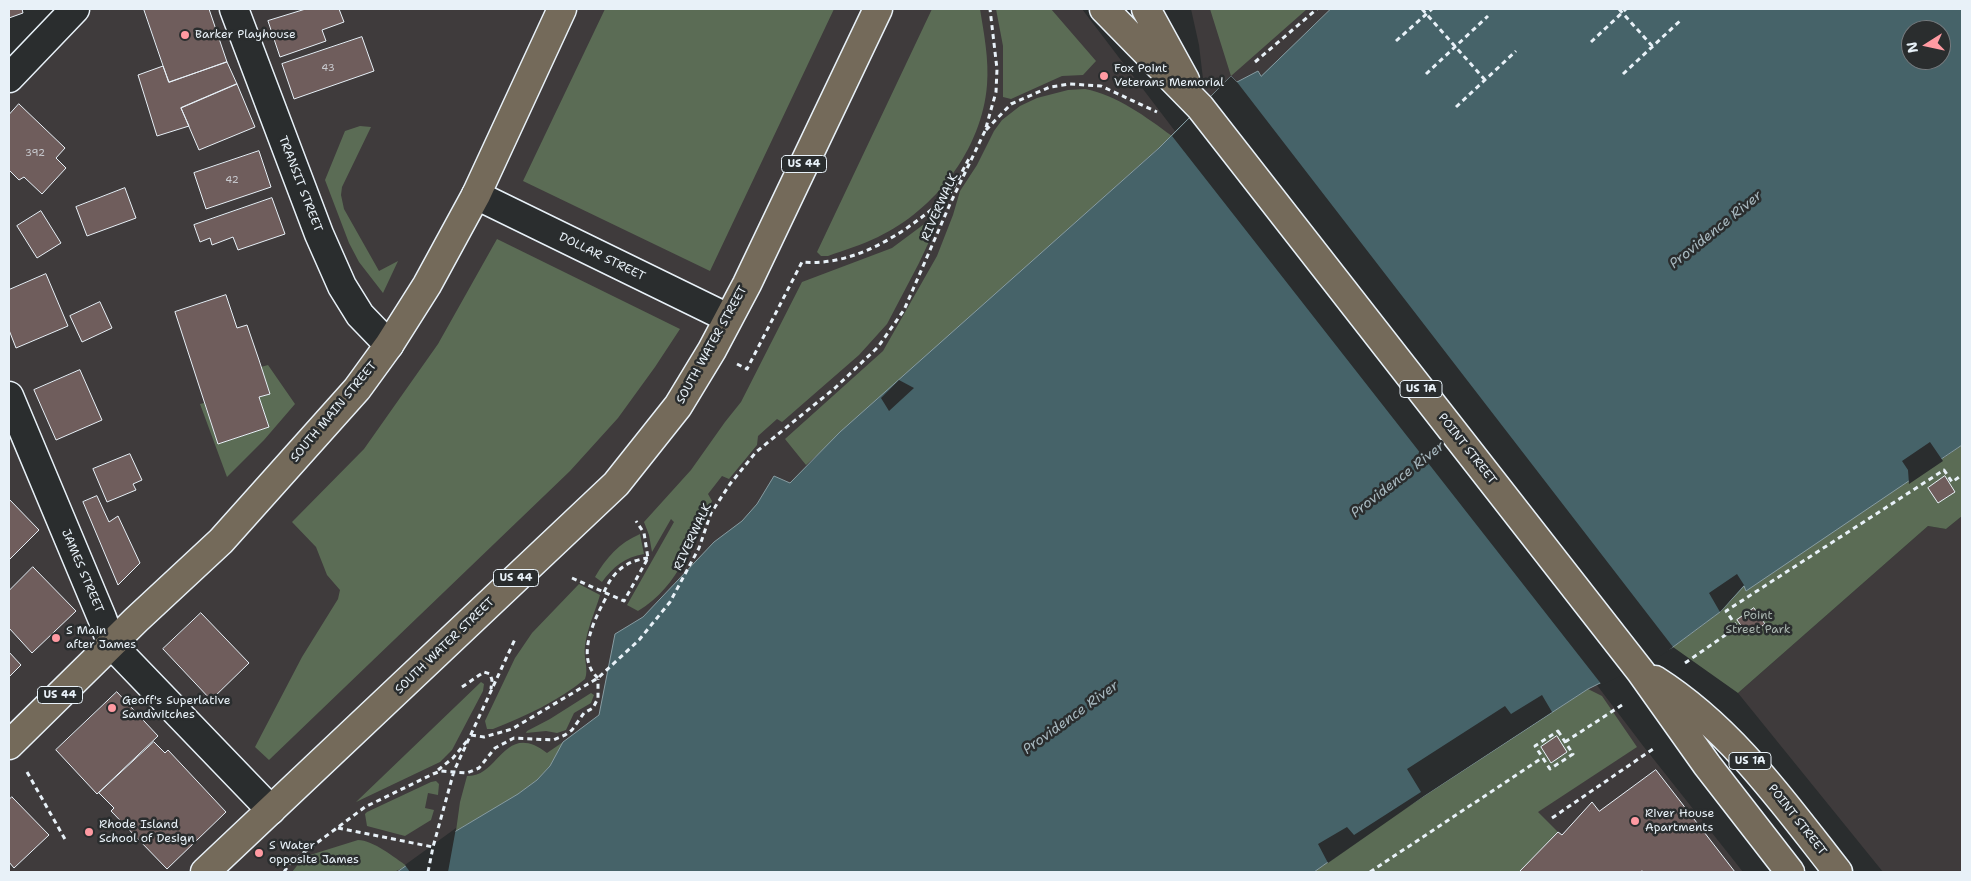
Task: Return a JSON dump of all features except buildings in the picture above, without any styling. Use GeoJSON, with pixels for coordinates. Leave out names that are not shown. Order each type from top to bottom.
{"type":"FeatureCollection","features":[{"type":"Feature","properties":{"kind":"main road","name":"SOUTH MAIN STREET"},"geometry":{"type":"LineString","coordinates":[[9,745],[221,541],[357,389],[389,345],[427,285],[476,195],[562,9]]}},
{"type":"Feature","properties":{"kind":"main road","name":"SOUTH WATER STREET"},"geometry":{"type":"LineString","coordinates":[[205,872],[616,484],[678,406],[712,350],[747,284],[878,9]]}},
{"type":"Feature","properties":{"kind":"main road","name":"US 1A"},"geometry":{"type":"LineString","coordinates":[[1104,9],[1136,44],[1200,107]]}},
{"type":"Feature","properties":{"kind":"main road","name":"US 1A"},"geometry":{"type":"LineString","coordinates":[[1146,9],[1200,107]]}},
{"type":"Feature","properties":{"kind":"main road","name":"POINT STREET"},"geometry":{"type":"LineString","coordinates":[[1200,107],[1641,672],[1707,765],[1790,872]]}},
{"type":"Feature","properties":{"kind":"main road","name":"POINT STREET"},"geometry":{"type":"LineString","coordinates":[[1641,672],[1693,707],[1739,750],[1757,769],[1838,872]]}},
{"type":"Feature","properties":{"kind":"street"},"geometry":{"type":"LineString","coordinates":[[9,78],[75,9]]}},
{"type":"Feature","properties":{"kind":"street","name":"TRANSIT STREET"},"geometry":{"type":"LineString","coordinates":[[234,9],[319,234],[342,286],[360,315],[389,345]]}},
{"type":"Feature","properties":{"kind":"street","name":"DOLLAR STREET"},"geometry":{"type":"LineString","coordinates":[[476,195],[728,318]]}},
{"type":"Feature","properties":{"kind":"street","name":"JAMES STREET"},"geometry":{"type":"LineString","coordinates":[[9,396],[112,645],[271,810]]}},
{"type":"Feature","properties":{"kind":"path","name":"RIVERWALK"},"geometry":{"type":"LineString","coordinates":[[471,736],[484,737],[512,729],[598,678],[638,640],[670,602],[699,548],[711,513],[730,484],[756,452],[834,388],[878,347],[904,310],[950,204],[985,131],[996,92],[997,69],[990,9]]}},
{"type":"Feature","properties":{"kind":"path"},"geometry":{"type":"LineString","coordinates":[[1256,62],[1317,9]]}},
{"type":"Feature","properties":{"kind":"path"},"geometry":{"type":"LineString","coordinates":[[1422,9],[1485,80]]}},
{"type":"Feature","properties":{"kind":"path"},"geometry":{"type":"LineString","coordinates":[[1396,41],[1432,9]]}},
{"type":"Feature","properties":{"kind":"path"},"geometry":{"type":"LineString","coordinates":[[1619,9],[1653,46]]}},
{"type":"Feature","properties":{"kind":"path"},"geometry":{"type":"LineString","coordinates":[[1591,42],[1626,9]]}},
{"type":"Feature","properties":{"kind":"path"},"geometry":{"type":"LineString","coordinates":[[1426,74],[1488,16]]}},
{"type":"Feature","properties":{"kind":"path"},"geometry":{"type":"LineString","coordinates":[[1623,74],[1682,20]]}},
{"type":"Feature","properties":{"kind":"path"},"geometry":{"type":"LineString","coordinates":[[1456,107],[1516,51]]}},
{"type":"Feature","properties":{"kind":"path"},"geometry":{"type":"LineString","coordinates":[[747,369],[802,262],[816,264],[856,254],[876,246],[911,225],[948,194],[985,131],[1011,104],[1050,88],[1070,84],[1101,86],[1157,112]]}},
{"type":"Feature","properties":{"kind":"path"},"geometry":{"type":"LineString","coordinates":[[1685,663],[1737,626],[1726,610],[1944,470],[1952,482],[1962,475]]}},
{"type":"Feature","properties":{"kind":"path"},"geometry":{"type":"LineString","coordinates":[[572,578],[624,601],[648,558],[644,533],[636,521]]}},
{"type":"Feature","properties":{"kind":"path"},"geometry":{"type":"LineString","coordinates":[[284,872],[290,863],[365,807],[441,771],[467,773],[478,768],[495,748],[514,738],[553,740],[565,736],[572,730],[584,713],[593,708],[598,698],[598,678],[590,669],[586,652],[606,593],[616,571],[631,562],[648,558]]}},
{"type":"Feature","properties":{"kind":"path"},"geometry":{"type":"LineString","coordinates":[[486,701],[516,637]]}},
{"type":"Feature","properties":{"kind":"path"},"geometry":{"type":"LineString","coordinates":[[428,872],[454,771],[492,686],[490,674],[484,672],[462,687]]}},
{"type":"Feature","properties":{"kind":"path"},"geometry":{"type":"LineString","coordinates":[[1565,742],[1622,705]]}},
{"type":"Feature","properties":{"kind":"path"},"geometry":{"type":"LineString","coordinates":[[512,729],[514,738]]}},
{"type":"Feature","properties":{"kind":"path"},"geometry":{"type":"LineString","coordinates":[[1558,731],[1565,742],[1572,754],[1550,768],[1535,746],[1558,731]]}},
{"type":"Feature","properties":{"kind":"path"},"geometry":{"type":"LineString","coordinates":[[433,774],[453,758],[471,736]]}},
{"type":"Feature","properties":{"kind":"path"},"geometry":{"type":"LineString","coordinates":[[1552,818],[1654,749]]}},
{"type":"Feature","properties":{"kind":"path"},"geometry":{"type":"LineString","coordinates":[[1370,872],[1542,758]]}},
{"type":"Feature","properties":{"kind":"path"},"geometry":{"type":"LineString","coordinates":[[27,772],[66,842]]}},
{"type":"Feature","properties":{"kind":"path"},"geometry":{"type":"LineString","coordinates":[[338,828],[433,847]]}},
{"type":"Feature","properties":{"kind":"shaded area"},"geometry":{"type":"Polygon","coordinates":[[[77,9],[1082,9],[1644,747],[1743,872],[9,872],[9,86],[77,9]]]}},
{"type":"Feature","properties":{"kind":"shaded area"},"geometry":{"type":"Polygon","coordinates":[[[1191,9],[1337,9],[1267,76],[1207,113],[1199,45],[1191,9]]]}},
{"type":"Feature","properties":{"kind":"shaded area"},"geometry":{"type":"Polygon","coordinates":[[[1962,516],[1962,872],[1883,872],[1738,693],[1928,526],[1946,529],[1962,516]]]}},
{"type":"Feature","properties":{"kind":"green space"},"geometry":{"type":"Polygon","coordinates":[[[605,9],[834,9],[710,271],[523,181],[605,9]]]}},
{"type":"Feature","properties":{"kind":"green space"},"geometry":{"type":"Polygon","coordinates":[[[932,9],[980,9],[986,47],[987,85],[983,109],[976,132],[952,175],[918,211],[899,225],[872,240],[828,256],[821,256],[817,252],[932,9]]]}},
{"type":"Feature","properties":{"kind":"green space"},"geometry":{"type":"Polygon","coordinates":[[[996,9],[1051,9],[1096,61],[1083,75],[1062,76],[1011,99],[1003,97],[1003,46],[996,9]]]}},
{"type":"Feature","properties":{"kind":"green space"},"geometry":{"type":"Polygon","coordinates":[[[1210,9],[1307,9],[1231,76],[1210,9]]]}},
{"type":"Feature","properties":{"kind":"green space"},"geometry":{"type":"Polygon","coordinates":[[[1085,89],[1120,101],[1172,136],[806,465],[785,439],[883,351],[937,256],[960,191],[1002,120],[1020,106],[1037,98],[1068,90],[1085,89]]]}},
{"type":"Feature","properties":{"kind":"green space"},"geometry":{"type":"Polygon","coordinates":[[[360,126],[371,127],[342,187],[341,195],[344,209],[379,271],[398,261],[383,293],[359,262],[349,243],[325,180],[345,131],[360,126]]]}},
{"type":"Feature","properties":{"kind":"green space"},"geometry":{"type":"Polygon","coordinates":[[[939,213],[933,233],[919,263],[887,324],[859,355],[782,422],[777,419],[758,436],[757,445],[729,479],[722,476],[708,494],[712,501],[683,562],[665,589],[638,611],[627,605],[674,522],[671,519],[652,552],[644,522],[691,470],[741,402],[802,282],[892,248],[939,213]]]}},
{"type":"Feature","properties":{"kind":"green space"},"geometry":{"type":"Polygon","coordinates":[[[497,239],[680,329],[618,418],[570,471],[269,760],[255,747],[302,657],[338,599],[340,590],[327,575],[316,547],[292,522],[364,449],[438,344],[497,239]]]}},
{"type":"Feature","properties":{"kind":"green space"},"geometry":{"type":"Polygon","coordinates":[[[268,365],[295,404],[264,440],[227,477],[200,404],[204,403],[218,444],[269,427],[259,397],[270,394],[261,367],[268,365]]]}},
{"type":"Feature","properties":{"kind":"green space","name":"Point Street Park"},"geometry":{"type":"Polygon","coordinates":[[[1962,445],[1962,516],[1946,529],[1928,526],[1738,693],[1673,647],[1720,612],[1709,593],[1942,459],[1962,445]]]}},
{"type":"Feature","properties":{"kind":"green space"},"geometry":{"type":"Polygon","coordinates":[[[640,534],[644,554],[637,555],[620,564],[602,582],[595,577],[614,552],[640,534]]]}},
{"type":"Feature","properties":{"kind":"green space"},"geometry":{"type":"Polygon","coordinates":[[[579,584],[600,595],[586,640],[585,679],[564,694],[518,719],[493,729],[487,729],[485,721],[515,658],[532,633],[579,584]]]}},
{"type":"Feature","properties":{"kind":"green space"},"geometry":{"type":"Polygon","coordinates":[[[481,682],[484,684],[483,691],[452,750],[440,762],[356,802],[481,682]]]}},
{"type":"Feature","properties":{"kind":"green space"},"geometry":{"type":"Polygon","coordinates":[[[1588,689],[1602,696],[1637,747],[1538,812],[1558,832],[1519,872],[1314,872],[1390,818],[1588,689]]]}},
{"type":"Feature","properties":{"kind":"green space"},"geometry":{"type":"Polygon","coordinates":[[[591,693],[594,695],[591,703],[574,713],[566,730],[557,733],[546,731],[526,733],[527,731],[591,693]]]}},
{"type":"Feature","properties":{"kind":"green space"},"geometry":{"type":"Polygon","coordinates":[[[563,742],[550,766],[530,786],[456,831],[460,802],[467,776],[478,774],[487,769],[511,746],[521,743],[533,745],[547,753],[563,742]]]}},
{"type":"Feature","properties":{"kind":"green space"},"geometry":{"type":"Polygon","coordinates":[[[436,781],[439,784],[438,795],[428,793],[425,808],[434,810],[431,820],[405,836],[367,826],[365,814],[367,812],[436,781]]]}},
{"type":"Feature","properties":{"kind":"green space"},"geometry":{"type":"Polygon","coordinates":[[[358,840],[377,846],[407,866],[394,872],[292,872],[300,862],[310,855],[358,840]]]}},
{"type":"Feature","properties":{"kind":"water","name":"Providence River"},"geometry":{"type":"Polygon","coordinates":[[[1331,9],[1962,9],[1962,445],[1746,591],[1744,586],[1720,612],[1673,647],[1588,689],[1390,818],[1314,872],[397,872],[456,831],[518,794],[537,780],[550,766],[563,742],[599,715],[615,634],[643,617],[714,542],[742,521],[757,504],[774,476],[790,483],[840,432],[1159,148],[1231,76],[1237,82],[1258,71],[1261,76],[1331,9]]]}},
{"type":"Feature","properties":{"kind":"pier"},"geometry":{"type":"Polygon","coordinates":[[[1231,76],[1673,647],[1662,655],[1602,685],[1172,136],[1231,76]]]}},
{"type":"Feature","properties":{"kind":"pier"},"geometry":{"type":"Polygon","coordinates":[[[899,380],[914,388],[889,411],[881,398],[899,380]]]}},
{"type":"Feature","properties":{"kind":"pier"},"geometry":{"type":"Polygon","coordinates":[[[1930,442],[1943,461],[1909,484],[1908,470],[1902,461],[1930,442]]]}},
{"type":"Feature","properties":{"kind":"pier"},"geometry":{"type":"Polygon","coordinates":[[[1737,574],[1744,585],[1720,612],[1709,593],[1737,574]]]}},
{"type":"Feature","properties":{"kind":"pier"},"geometry":{"type":"Polygon","coordinates":[[[1542,695],[1552,712],[1424,796],[1328,863],[1318,844],[1347,827],[1354,835],[1421,792],[1407,769],[1505,706],[1511,714],[1542,695]]]}},
{"type":"Feature","properties":{"kind":"pier"},"geometry":{"type":"Polygon","coordinates":[[[456,828],[448,872],[410,872],[405,865],[456,828]]]}},
{"type":"Feature","properties":{"kind":"place","name":"Barker Playhouse"},"geometry":{"type":"Point","coordinates":[185,35]}},
{"type":"Feature","properties":{"kind":"place","name":"Fox Point Veterans Memorial"},"geometry":{"type":"Point","coordinates":[1104,76]}},
{"type":"Feature","properties":{"kind":"place","name":"S Main after James"},"geometry":{"type":"Point","coordinates":[56,638]}},
{"type":"Feature","properties":{"kind":"place","name":"Geoff's Superlative Sandwitches"},"geometry":{"type":"Point","coordinates":[112,708]}},
{"type":"Feature","properties":{"kind":"place","name":"River House Apartments"},"geometry":{"type":"Point","coordinates":[1635,821]}},
{"type":"Feature","properties":{"kind":"place","name":"Rhode Island School of Design"},"geometry":{"type":"Point","coordinates":[89,832]}},
{"type":"Feature","properties":{"kind":"place","name":"S Water opposite James"},"geometry":{"type":"Point","coordinates":[259,853]}}]}
